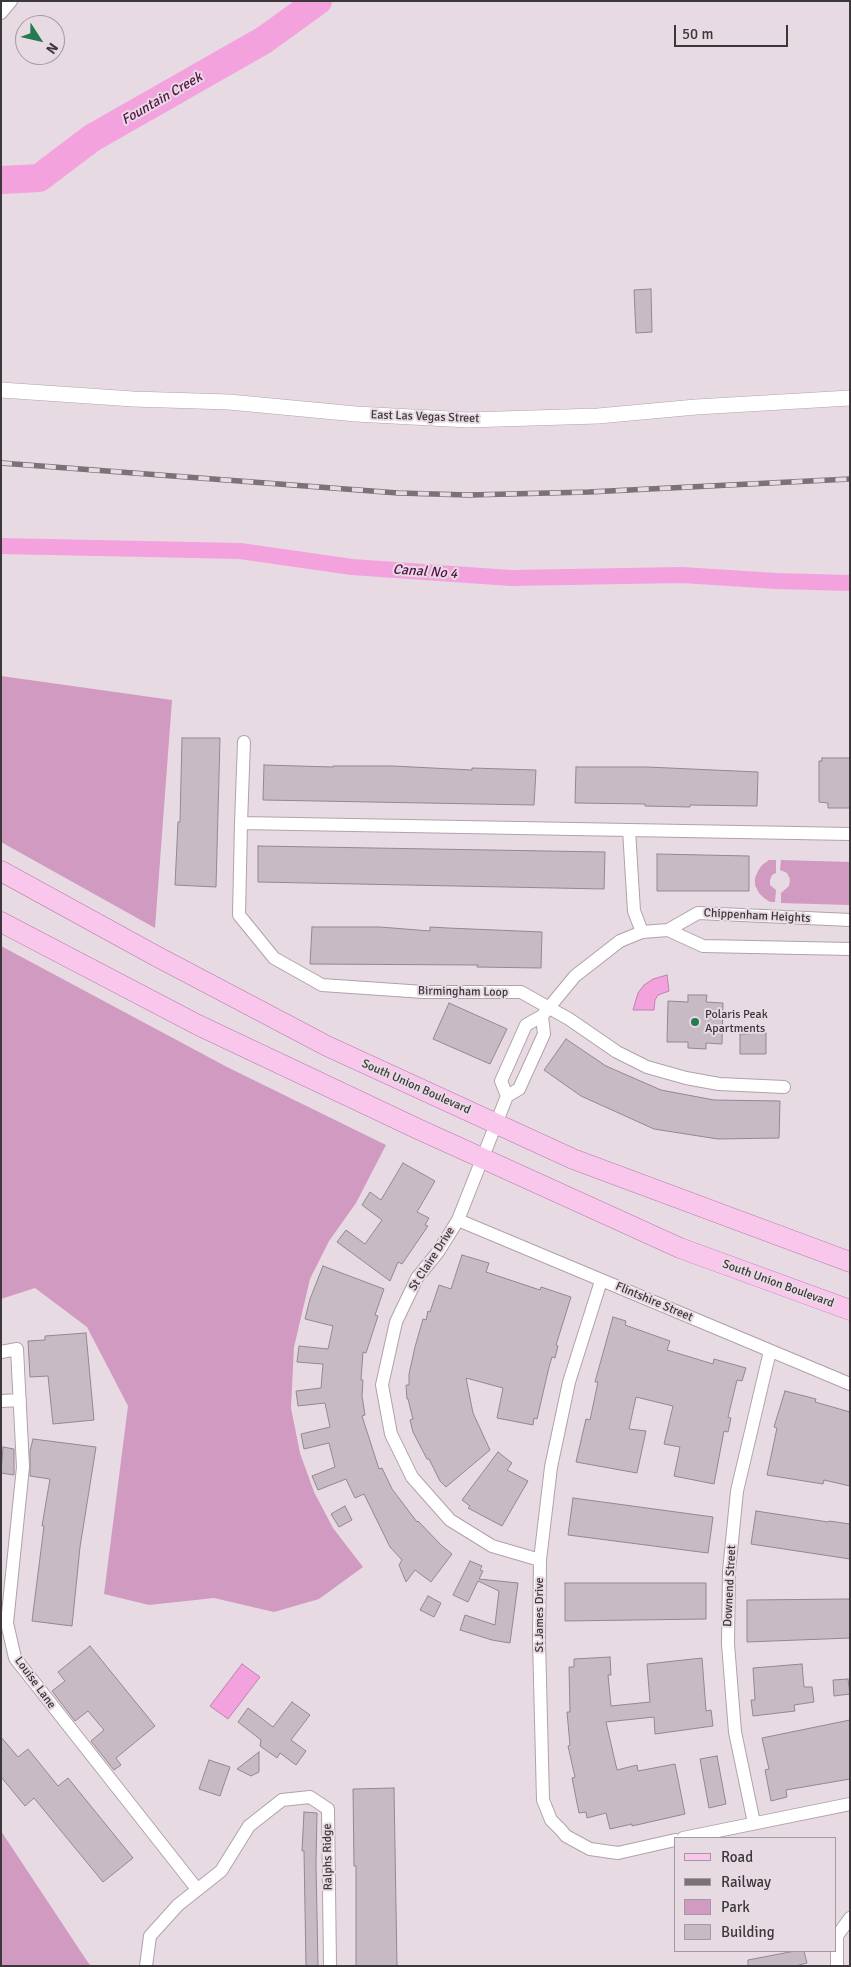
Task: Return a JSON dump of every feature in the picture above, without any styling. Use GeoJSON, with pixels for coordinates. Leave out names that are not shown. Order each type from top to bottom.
{"type":"FeatureCollection","features":[{"type":"Feature","properties":{"kind":"main road","name":"South Union Boulevard"},"geometry":{"type":"LineString","coordinates":[[1,871],[156,956],[327,1046],[573,1159],[850,1262]]}},
{"type":"Feature","properties":{"kind":"main road","name":"South Union Boulevard"},"geometry":{"type":"LineString","coordinates":[[1,922],[198,1025],[481,1158],[680,1248],[850,1310]]}},
{"type":"Feature","properties":{"kind":"street"},"geometry":{"type":"LineString","coordinates":[[1,13],[11,1]]}},
{"type":"Feature","properties":{"kind":"street","name":"East Las Vegas Street"},"geometry":{"type":"LineString","coordinates":[[1,390],[229,402],[356,414],[468,420],[598,416],[696,407],[850,398]]}},
{"type":"Feature","properties":{"kind":"street","name":"Birmingham Loop"},"geometry":{"type":"LineString","coordinates":[[244,742],[239,915],[274,958],[322,985],[424,992],[521,992],[545,1012],[647,1067],[686,1078],[719,1084],[784,1087]]}},
{"type":"Feature","properties":{"kind":"street"},"geometry":{"type":"LineString","coordinates":[[241,823],[850,834]]}},
{"type":"Feature","properties":{"kind":"street"},"geometry":{"type":"LineString","coordinates":[[630,830],[634,911],[642,932]]}},
{"type":"Feature","properties":{"kind":"street","name":"Chippenham Heights"},"geometry":{"type":"LineString","coordinates":[[507,1096],[501,1081],[526,1025],[545,1012],[575,976],[620,942],[642,932],[668,930],[698,913],[850,920]]}},
{"type":"Feature","properties":{"kind":"street","name":"Chippenham Heights"},"geometry":{"type":"LineString","coordinates":[[668,930],[703,946],[850,949]]}},
{"type":"Feature","properties":{"kind":"street","name":"Chippenham Heights"},"geometry":{"type":"LineString","coordinates":[[497,1124],[507,1096],[519,1089],[544,1034],[545,1012]]}},
{"type":"Feature","properties":{"kind":"street","name":"St Claire Drive"},"geometry":{"type":"LineString","coordinates":[[497,1124],[481,1158],[458,1220],[438,1252],[417,1278],[396,1322],[382,1385],[391,1434],[412,1478],[450,1520],[492,1546],[540,1560]]}},
{"type":"Feature","properties":{"kind":"street","name":"Flintshire Street"},"geometry":{"type":"LineString","coordinates":[[458,1220],[850,1384]]}},
{"type":"Feature","properties":{"kind":"street","name":"St James Drive"},"geometry":{"type":"LineString","coordinates":[[601,1281],[569,1382],[552,1467],[540,1560],[539,1640],[543,1800],[551,1820],[566,1836],[590,1849],[618,1853],[674,1840]]}},
{"type":"Feature","properties":{"kind":"street","name":"Louise Lane"},"geometry":{"type":"LineString","coordinates":[[1,1352],[17,1349],[20,1400],[23,1467],[7,1623],[15,1658],[197,1889]]}},
{"type":"Feature","properties":{"kind":"street","name":"Downend Street"},"geometry":{"type":"LineString","coordinates":[[754,1823],[735,1732],[728,1644],[729,1571],[737,1491],[770,1351]]}},
{"type":"Feature","properties":{"kind":"street"},"geometry":{"type":"LineString","coordinates":[[1,1401],[20,1400]]}},
{"type":"Feature","properties":{"kind":"street","name":"Ralphs Ridge"},"geometry":{"type":"LineString","coordinates":[[146,1966],[150,1936],[178,1905],[221,1871],[249,1826],[282,1800],[310,1797],[328,1809],[330,1966]]}},
{"type":"Feature","properties":{"kind":"street"},"geometry":{"type":"LineString","coordinates":[[688,1837],[850,1804]]}},
{"type":"Feature","properties":{"kind":"street"},"geometry":{"type":"LineString","coordinates":[[836,1966],[837,1936],[850,1918]]}},
{"type":"Feature","properties":{"kind":"green space"},"geometry":{"type":"Polygon","coordinates":[[[1,676],[172,700],[155,928],[1,842],[1,676]]]}},
{"type":"Feature","properties":{"kind":"green space"},"geometry":{"type":"Polygon","coordinates":[[[769,860],[776,860],[776,873],[772,875],[770,880],[770,885],[776,890],[775,902],[770,902],[764,898],[755,885],[758,871],[769,860]]]}},
{"type":"Feature","properties":{"kind":"green space"},"geometry":{"type":"Polygon","coordinates":[[[781,860],[850,862],[850,905],[781,903],[781,893],[789,886],[790,879],[787,873],[780,870],[781,860]]]}},
{"type":"Feature","properties":{"kind":"green space"},"geometry":{"type":"Polygon","coordinates":[[[1,946],[227,1067],[386,1145],[356,1203],[329,1241],[310,1279],[294,1347],[291,1408],[300,1453],[314,1492],[333,1528],[363,1567],[319,1599],[274,1612],[214,1598],[149,1605],[104,1594],[128,1406],[87,1327],[35,1288],[1,1299],[1,946]]]}},
{"type":"Feature","properties":{"kind":"green space"},"geometry":{"type":"Polygon","coordinates":[[[1,1831],[87,1961],[91,1966],[1,1966],[1,1831]]]}},
{"type":"Feature","properties":{"kind":"shaded area"},"geometry":{"type":"Polygon","coordinates":[[[667,975],[669,991],[658,995],[655,1000],[654,1010],[633,1010],[638,993],[644,985],[653,979],[667,975]]]}},
{"type":"Feature","properties":{"kind":"shaded area"},"geometry":{"type":"Polygon","coordinates":[[[242,1664],[260,1677],[228,1719],[210,1706],[242,1664]]]}},
{"type":"Feature","properties":{"kind":"building"},"geometry":{"type":"Polygon","coordinates":[[[651,289],[652,332],[636,333],[634,290],[651,289]]]}},
{"type":"Feature","properties":{"kind":"building"},"geometry":{"type":"Polygon","coordinates":[[[182,738],[220,738],[216,887],[175,885],[178,822],[180,822],[182,738]]]}},
{"type":"Feature","properties":{"kind":"building"},"geometry":{"type":"Polygon","coordinates":[[[822,758],[850,758],[850,808],[828,808],[828,803],[819,802],[819,761],[822,761],[822,758]]]}},
{"type":"Feature","properties":{"kind":"building"},"geometry":{"type":"Polygon","coordinates":[[[264,765],[536,770],[534,805],[263,800],[264,765]]]}},
{"type":"Feature","properties":{"kind":"building"},"geometry":{"type":"Polygon","coordinates":[[[576,767],[647,767],[758,772],[757,806],[690,805],[690,807],[575,803],[576,767]]]}},
{"type":"Feature","properties":{"kind":"building"},"geometry":{"type":"Polygon","coordinates":[[[258,846],[605,852],[604,889],[258,882],[258,846]]]}},
{"type":"Feature","properties":{"kind":"building"},"geometry":{"type":"Polygon","coordinates":[[[657,854],[749,856],[749,891],[657,891],[657,854]]]}},
{"type":"Feature","properties":{"kind":"building"},"geometry":{"type":"Polygon","coordinates":[[[312,927],[380,927],[430,931],[430,927],[542,932],[541,968],[477,967],[478,965],[310,964],[312,927]]]}},
{"type":"Feature","properties":{"kind":"building","name":"Polaris Peak Apartments"},"geometry":{"type":"Polygon","coordinates":[[[688,995],[707,995],[706,1002],[723,1003],[722,1044],[706,1043],[706,1049],[688,1048],[688,1042],[667,1042],[668,1001],[688,1002],[688,995]]]}},
{"type":"Feature","properties":{"kind":"building"},"geometry":{"type":"Polygon","coordinates":[[[449,1003],[507,1029],[490,1064],[433,1039],[449,1003]]]}},
{"type":"Feature","properties":{"kind":"building"},"geometry":{"type":"Polygon","coordinates":[[[766,1033],[766,1054],[740,1054],[740,1034],[766,1033]]]}},
{"type":"Feature","properties":{"kind":"building"},"geometry":{"type":"Polygon","coordinates":[[[566,1039],[606,1066],[661,1090],[714,1100],[780,1101],[779,1138],[718,1139],[654,1129],[581,1096],[544,1070],[566,1039]]]}},
{"type":"Feature","properties":{"kind":"building"},"geometry":{"type":"Polygon","coordinates":[[[403,1163],[435,1181],[417,1212],[429,1218],[425,1225],[428,1226],[402,1264],[398,1262],[390,1281],[337,1242],[346,1230],[365,1244],[382,1220],[362,1205],[370,1192],[381,1200],[403,1163]]]}},
{"type":"Feature","properties":{"kind":"building"},"geometry":{"type":"Polygon","coordinates":[[[462,1255],[489,1263],[486,1272],[540,1290],[541,1287],[571,1297],[556,1345],[558,1346],[555,1358],[552,1357],[549,1367],[537,1419],[534,1418],[533,1425],[497,1418],[503,1388],[466,1378],[473,1413],[490,1450],[446,1487],[440,1481],[413,1432],[410,1420],[413,1419],[407,1399],[406,1385],[409,1385],[409,1374],[423,1319],[426,1320],[428,1311],[430,1312],[439,1285],[451,1289],[462,1255]]]}},
{"type":"Feature","properties":{"kind":"building"},"geometry":{"type":"Polygon","coordinates":[[[323,1266],[384,1289],[375,1315],[378,1316],[366,1353],[363,1352],[361,1380],[363,1380],[362,1396],[365,1415],[362,1416],[379,1469],[382,1468],[392,1489],[417,1522],[452,1554],[431,1582],[415,1570],[406,1582],[399,1565],[402,1560],[390,1547],[364,1494],[355,1498],[346,1479],[318,1490],[312,1476],[335,1467],[329,1443],[304,1449],[301,1434],[330,1427],[325,1403],[298,1406],[296,1391],[321,1388],[323,1364],[297,1362],[299,1346],[328,1349],[333,1326],[305,1319],[310,1299],[323,1266]]]}},
{"type":"Feature","properties":{"kind":"building"},"geometry":{"type":"Polygon","coordinates":[[[613,1317],[626,1321],[625,1325],[670,1341],[667,1350],[713,1364],[714,1359],[746,1368],[742,1381],[737,1380],[728,1417],[731,1418],[728,1432],[724,1431],[714,1484],[674,1476],[680,1447],[664,1444],[673,1406],[636,1397],[629,1429],[646,1431],[637,1473],[576,1462],[586,1419],[590,1420],[598,1382],[595,1382],[613,1317]]]}},
{"type":"Feature","properties":{"kind":"building"},"geometry":{"type":"Polygon","coordinates":[[[86,1333],[94,1420],[53,1424],[48,1376],[30,1377],[28,1341],[45,1340],[45,1336],[86,1333]]]}},
{"type":"Feature","properties":{"kind":"building"},"geometry":{"type":"Polygon","coordinates":[[[785,1391],[816,1399],[815,1402],[850,1412],[850,1486],[824,1480],[823,1484],[767,1475],[777,1428],[774,1427],[785,1391]]]}},
{"type":"Feature","properties":{"kind":"building"},"geometry":{"type":"Polygon","coordinates":[[[33,1439],[96,1447],[80,1547],[72,1626],[32,1621],[44,1526],[42,1526],[50,1479],[30,1476],[30,1451],[33,1439]]]}},
{"type":"Feature","properties":{"kind":"building"},"geometry":{"type":"Polygon","coordinates":[[[3,1447],[14,1449],[14,1475],[1,1473],[3,1447]]]}},
{"type":"Feature","properties":{"kind":"building"},"geometry":{"type":"Polygon","coordinates":[[[498,1452],[512,1463],[507,1470],[528,1481],[502,1526],[468,1508],[470,1506],[462,1500],[498,1452]]]}},
{"type":"Feature","properties":{"kind":"building"},"geometry":{"type":"Polygon","coordinates":[[[573,1498],[713,1517],[708,1553],[568,1535],[573,1498]]]}},
{"type":"Feature","properties":{"kind":"building"},"geometry":{"type":"Polygon","coordinates":[[[345,1506],[352,1520],[339,1527],[331,1514],[345,1506]]]}},
{"type":"Feature","properties":{"kind":"building"},"geometry":{"type":"Polygon","coordinates":[[[756,1511],[850,1524],[850,1559],[751,1544],[756,1511]]]}},
{"type":"Feature","properties":{"kind":"building"},"geometry":{"type":"Polygon","coordinates":[[[470,1561],[482,1566],[480,1570],[483,1571],[479,1579],[518,1583],[510,1643],[492,1640],[460,1630],[465,1615],[495,1625],[499,1591],[478,1581],[468,1602],[453,1595],[470,1561]]]}},
{"type":"Feature","properties":{"kind":"building"},"geometry":{"type":"Polygon","coordinates":[[[565,1583],[706,1583],[706,1619],[565,1621],[565,1583]]]}},
{"type":"Feature","properties":{"kind":"building"},"geometry":{"type":"Polygon","coordinates":[[[428,1596],[441,1603],[434,1617],[420,1610],[428,1596]]]}},
{"type":"Feature","properties":{"kind":"building"},"geometry":{"type":"Polygon","coordinates":[[[850,1599],[850,1638],[747,1642],[747,1600],[850,1599]]]}},
{"type":"Feature","properties":{"kind":"building"},"geometry":{"type":"Polygon","coordinates":[[[90,1646],[155,1726],[116,1758],[121,1765],[114,1770],[91,1741],[104,1730],[88,1711],[75,1721],[52,1691],[65,1681],[58,1672],[90,1646]]]}},
{"type":"Feature","properties":{"kind":"building"},"geometry":{"type":"Polygon","coordinates":[[[610,1657],[611,1675],[608,1675],[611,1706],[650,1702],[647,1664],[702,1658],[706,1711],[711,1710],[713,1726],[655,1734],[654,1717],[606,1722],[617,1770],[637,1765],[638,1771],[675,1764],[685,1814],[610,1829],[606,1813],[587,1818],[586,1812],[579,1813],[572,1778],[575,1777],[568,1746],[570,1745],[567,1712],[570,1712],[569,1667],[574,1667],[574,1659],[610,1657]]]}},
{"type":"Feature","properties":{"kind":"building"},"geometry":{"type":"Polygon","coordinates":[[[802,1664],[804,1687],[812,1687],[814,1702],[794,1705],[795,1711],[753,1716],[751,1700],[755,1700],[753,1668],[802,1664]]]}},
{"type":"Feature","properties":{"kind":"building"},"geometry":{"type":"Polygon","coordinates":[[[848,1679],[850,1694],[834,1696],[833,1680],[848,1679]]]}},
{"type":"Feature","properties":{"kind":"building"},"geometry":{"type":"Polygon","coordinates":[[[292,1702],[310,1715],[291,1740],[306,1751],[296,1765],[280,1753],[277,1758],[260,1746],[261,1740],[238,1722],[248,1708],[273,1727],[292,1702]]]}},
{"type":"Feature","properties":{"kind":"building"},"geometry":{"type":"Polygon","coordinates":[[[850,1720],[850,1779],[786,1790],[787,1797],[771,1801],[765,1770],[769,1769],[762,1738],[850,1720]]]}},
{"type":"Feature","properties":{"kind":"building"},"geometry":{"type":"Polygon","coordinates":[[[1,1737],[18,1757],[28,1749],[58,1786],[68,1778],[133,1858],[103,1882],[34,1798],[25,1806],[1,1777],[1,1737]]]}},
{"type":"Feature","properties":{"kind":"building"},"geometry":{"type":"Polygon","coordinates":[[[259,1752],[259,1772],[251,1776],[237,1769],[259,1752]]]}},
{"type":"Feature","properties":{"kind":"building"},"geometry":{"type":"Polygon","coordinates":[[[717,1756],[726,1804],[709,1808],[700,1759],[717,1756]]]}},
{"type":"Feature","properties":{"kind":"building"},"geometry":{"type":"Polygon","coordinates":[[[209,1760],[230,1767],[220,1796],[199,1789],[209,1760]]]}},
{"type":"Feature","properties":{"kind":"building"},"geometry":{"type":"Polygon","coordinates":[[[394,1788],[397,1966],[356,1966],[356,1866],[354,1866],[353,1789],[394,1788]]]}},
{"type":"Feature","properties":{"kind":"building"},"geometry":{"type":"Polygon","coordinates":[[[304,1812],[317,1813],[318,1966],[306,1966],[304,1851],[302,1851],[304,1812]]]}},
{"type":"Feature","properties":{"kind":"building"},"geometry":{"type":"Polygon","coordinates":[[[790,1952],[804,1952],[807,1963],[795,1966],[748,1966],[748,1960],[790,1952]]]}},
{"type":"Feature","properties":{"kind":"waterway","name":"Fountain Creek"},"geometry":{"type":"LineString","coordinates":[[1,180],[39,178],[92,138],[264,40],[318,1]]}},
{"type":"Feature","properties":{"kind":"waterway","name":"Canal No 4"},"geometry":{"type":"LineString","coordinates":[[1,546],[240,551],[352,567],[511,578],[682,575],[776,581],[850,583]]}},
{"type":"Feature","properties":{"kind":"railway"},"geometry":{"type":"LineString","coordinates":[[1,463],[398,493],[469,495],[589,492],[850,479]]}},
{"type":"Feature","properties":{"kind":"place","name":"Polaris Peak Apartments"},"geometry":{"type":"Point","coordinates":[695,1022]}}]}
